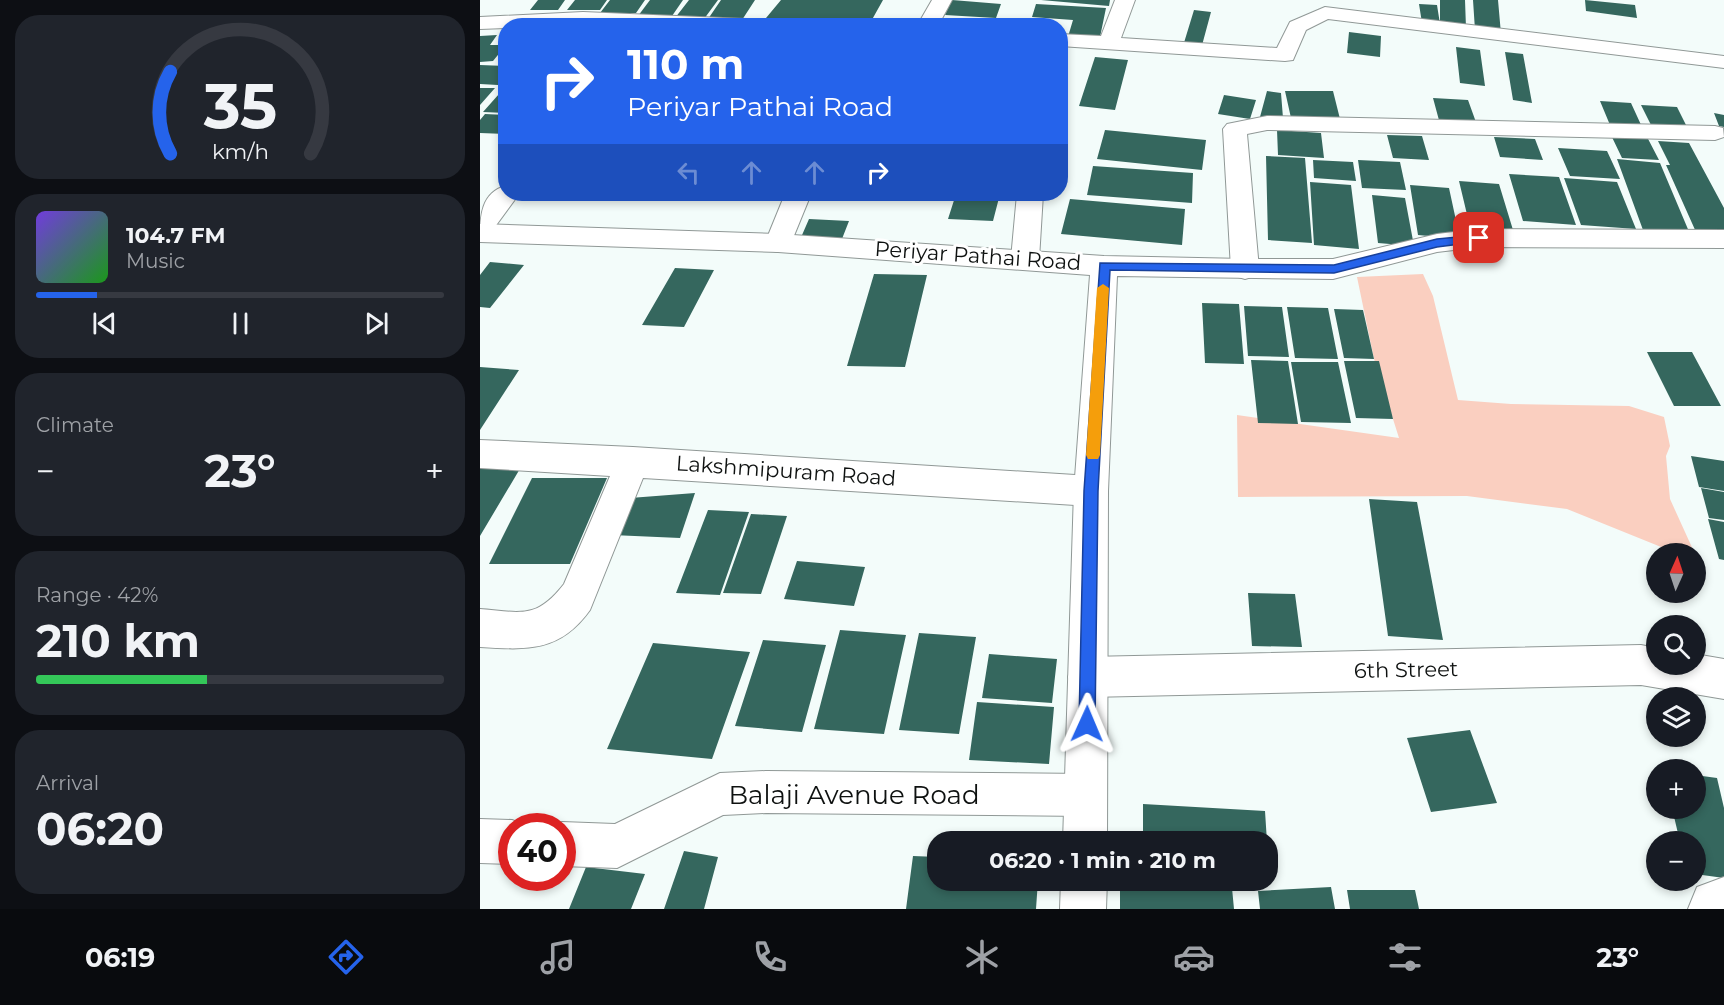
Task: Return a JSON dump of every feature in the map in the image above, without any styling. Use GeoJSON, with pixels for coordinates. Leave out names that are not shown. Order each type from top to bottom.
{"type":"FeatureCollection","features":[{"type":"Feature","properties":{"kind":"street"},"geometry":{"type":"LineString","coordinates":[[932,18],[942,0]]}},
{"type":"Feature","properties":{"kind":"street"},"geometry":{"type":"LineString","coordinates":[[1109,43],[1125,0]]}},
{"type":"Feature","properties":{"kind":"street"},"geometry":{"type":"LineString","coordinates":[[1068,40],[1285,55],[1297,26],[1325,13],[1724,62]]}},
{"type":"Feature","properties":{"kind":"street"},"geometry":{"type":"LineString","coordinates":[[480,23],[498,22]]}},
{"type":"Feature","properties":{"kind":"street"},"geometry":{"type":"LineString","coordinates":[[1245,269],[1235,129],[1267,123],[1715,134]]}},
{"type":"Feature","properties":{"kind":"street"},"geometry":{"type":"LineString","coordinates":[[480,231],[501,201]]}},
{"type":"Feature","properties":{"kind":"street"},"geometry":{"type":"LineString","coordinates":[[778,243],[795,201]]}},
{"type":"Feature","properties":{"kind":"street"},"geometry":{"type":"LineString","coordinates":[[1024,259],[1029,201]]}},
{"type":"Feature","properties":{"kind":"street","name":"Periyar Pathai Road"},"geometry":{"type":"LineString","coordinates":[[480,231],[778,243],[1104,266],[1245,269],[1334,269],[1437,243],[1479,238],[1724,239]]}},
{"type":"Feature","properties":{"kind":"street"},"geometry":{"type":"LineString","coordinates":[[1085,831],[1091,491],[1104,266]]}},
{"type":"Feature","properties":{"kind":"street","name":"Lakshmipuram Road"},"geometry":{"type":"LineString","coordinates":[[480,454],[633,461],[1091,491]]}},
{"type":"Feature","properties":{"kind":"street"},"geometry":{"type":"LineString","coordinates":[[480,628],[536,631],[567,612],[577,597],[633,461]]}},
{"type":"Feature","properties":{"kind":"street","name":"6th Street"},"geometry":{"type":"LineString","coordinates":[[1088,677],[1641,665],[1724,679]]}},
{"type":"Feature","properties":{"kind":"street","name":"Balaji Avenue Road"},"geometry":{"type":"LineString","coordinates":[[576,844],[618,846],[720,794],[766,792],[1086,795]]}},
{"type":"Feature","properties":{"kind":"street"},"geometry":{"type":"LineString","coordinates":[[480,841],[498,842]]}},
{"type":"Feature","properties":{"kind":"street"},"geometry":{"type":"LineString","coordinates":[[1083,909],[1084,891]]}},
{"type":"Feature","properties":{"kind":"street"},"geometry":{"type":"LineString","coordinates":[[1711,909],[1713,903],[1724,900]]}},
{"type":"Feature","properties":{"kind":"shaded area"},"geometry":{"type":"Polygon","coordinates":[[[1423,274],[1433,296],[1458,400],[1511,404],[1629,406],[1664,417],[1670,446],[1666,456],[1670,499],[1690,543],[1651,543],[1567,509],[1467,496],[1238,497],[1237,415],[1399,438],[1374,359],[1357,277],[1423,274]]]}},
{"type":"Feature","properties":{"kind":"building"},"geometry":{"type":"Polygon","coordinates":[[[538,0],[565,0],[558,10],[530,10],[538,0]]]}},
{"type":"Feature","properties":{"kind":"building"},"geometry":{"type":"Polygon","coordinates":[[[575,0],[607,0],[600,10],[567,10],[575,0]]]}},
{"type":"Feature","properties":{"kind":"building"},"geometry":{"type":"Polygon","coordinates":[[[610,0],[645,0],[636,13],[600,13],[610,0]]]}},
{"type":"Feature","properties":{"kind":"building"},"geometry":{"type":"Polygon","coordinates":[[[650,0],[683,0],[672,16],[638,16],[650,0]]]}},
{"type":"Feature","properties":{"kind":"building"},"geometry":{"type":"Polygon","coordinates":[[[689,0],[718,0],[705,18],[675,18],[689,0]]]}},
{"type":"Feature","properties":{"kind":"building"},"geometry":{"type":"Polygon","coordinates":[[[721,0],[755,0],[743,18],[709,18],[721,0]]]}},
{"type":"Feature","properties":{"kind":"building"},"geometry":{"type":"Polygon","coordinates":[[[781,0],[883,0],[873,18],[766,18],[781,0]]]}},
{"type":"Feature","properties":{"kind":"building"},"geometry":{"type":"Polygon","coordinates":[[[952,0],[1001,4],[996,18],[945,15],[952,0]]]}},
{"type":"Feature","properties":{"kind":"building"},"geometry":{"type":"Polygon","coordinates":[[[1041,0],[1110,0],[1109,6],[1041,0]]]}},
{"type":"Feature","properties":{"kind":"building"},"geometry":{"type":"Polygon","coordinates":[[[1440,0],[1465,0],[1466,28],[1440,25],[1440,0]]]}},
{"type":"Feature","properties":{"kind":"building"},"geometry":{"type":"Polygon","coordinates":[[[1473,0],[1498,0],[1501,34],[1475,30],[1473,0]]]}},
{"type":"Feature","properties":{"kind":"building"},"geometry":{"type":"Polygon","coordinates":[[[1585,0],[1635,5],[1637,18],[1586,11],[1585,0]]]}},
{"type":"Feature","properties":{"kind":"building"},"geometry":{"type":"Polygon","coordinates":[[[1036,4],[1106,8],[1099,42],[1068,40],[1073,20],[1068,18],[1032,17],[1036,4]]]}},
{"type":"Feature","properties":{"kind":"building"},"geometry":{"type":"Polygon","coordinates":[[[1419,4],[1437,5],[1440,24],[1422,23],[1419,4]]]}},
{"type":"Feature","properties":{"kind":"building"},"geometry":{"type":"Polygon","coordinates":[[[1194,10],[1211,12],[1201,49],[1183,46],[1194,10]]]}},
{"type":"Feature","properties":{"kind":"building"},"geometry":{"type":"Polygon","coordinates":[[[1349,32],[1381,36],[1380,57],[1347,53],[1349,32]]]}},
{"type":"Feature","properties":{"kind":"building"},"geometry":{"type":"Polygon","coordinates":[[[497,35],[490,45],[498,45],[498,55],[493,61],[480,62],[480,36],[497,35]]]}},
{"type":"Feature","properties":{"kind":"building"},"geometry":{"type":"Polygon","coordinates":[[[1456,47],[1480,50],[1485,86],[1460,83],[1456,47]]]}},
{"type":"Feature","properties":{"kind":"building"},"geometry":{"type":"Polygon","coordinates":[[[1505,52],[1523,54],[1532,103],[1513,100],[1505,52]]]}},
{"type":"Feature","properties":{"kind":"building"},"geometry":{"type":"Polygon","coordinates":[[[1095,57],[1128,60],[1115,110],[1079,106],[1095,57]]]}},
{"type":"Feature","properties":{"kind":"building"},"geometry":{"type":"Polygon","coordinates":[[[480,65],[498,66],[498,85],[480,84],[480,65]]]}},
{"type":"Feature","properties":{"kind":"building"},"geometry":{"type":"Polygon","coordinates":[[[480,88],[495,88],[480,105],[480,88]]]}},
{"type":"Feature","properties":{"kind":"building"},"geometry":{"type":"Polygon","coordinates":[[[1267,91],[1281,93],[1283,118],[1260,117],[1267,91]]]}},
{"type":"Feature","properties":{"kind":"building"},"geometry":{"type":"Polygon","coordinates":[[[1285,91],[1333,91],[1340,119],[1291,118],[1285,91]]]}},
{"type":"Feature","properties":{"kind":"building"},"geometry":{"type":"Polygon","coordinates":[[[498,95],[498,113],[483,112],[498,95]]]}},
{"type":"Feature","properties":{"kind":"building"},"geometry":{"type":"Polygon","coordinates":[[[1224,95],[1256,100],[1250,119],[1218,114],[1224,95]]]}},
{"type":"Feature","properties":{"kind":"building"},"geometry":{"type":"Polygon","coordinates":[[[1433,98],[1468,100],[1477,125],[1440,124],[1433,98]]]}},
{"type":"Feature","properties":{"kind":"building"},"geometry":{"type":"Polygon","coordinates":[[[1600,101],[1631,103],[1642,127],[1610,125],[1600,101]]]}},
{"type":"Feature","properties":{"kind":"building"},"geometry":{"type":"Polygon","coordinates":[[[1641,105],[1677,107],[1687,127],[1651,125],[1641,105]]]}},
{"type":"Feature","properties":{"kind":"building"},"geometry":{"type":"Polygon","coordinates":[[[1714,113],[1724,115],[1724,127],[1719,126],[1714,113]]]}},
{"type":"Feature","properties":{"kind":"building"},"geometry":{"type":"Polygon","coordinates":[[[485,114],[498,115],[498,134],[480,133],[480,120],[485,114]]]}},
{"type":"Feature","properties":{"kind":"building"},"geometry":{"type":"Polygon","coordinates":[[[1105,130],[1206,140],[1202,170],[1097,159],[1105,130]]]}},
{"type":"Feature","properties":{"kind":"building"},"geometry":{"type":"Polygon","coordinates":[[[1277,130],[1321,133],[1324,158],[1278,155],[1277,130]]]}},
{"type":"Feature","properties":{"kind":"building"},"geometry":{"type":"Polygon","coordinates":[[[1610,133],[1646,135],[1659,160],[1622,158],[1610,133]]]}},
{"type":"Feature","properties":{"kind":"building"},"geometry":{"type":"Polygon","coordinates":[[[1387,135],[1422,136],[1429,160],[1393,158],[1387,135]]]}},
{"type":"Feature","properties":{"kind":"building"},"geometry":{"type":"Polygon","coordinates":[[[1494,137],[1535,139],[1543,160],[1500,157],[1494,137]]]}},
{"type":"Feature","properties":{"kind":"building"},"geometry":{"type":"Polygon","coordinates":[[[1658,141],[1689,143],[1724,208],[1724,234],[1696,232],[1666,165],[1670,165],[1658,141]]]}},
{"type":"Feature","properties":{"kind":"building"},"geometry":{"type":"Polygon","coordinates":[[[1558,148],[1607,151],[1620,179],[1570,176],[1558,148]]]}},
{"type":"Feature","properties":{"kind":"building"},"geometry":{"type":"Polygon","coordinates":[[[1266,156],[1305,158],[1312,243],[1268,240],[1266,156]]]}},
{"type":"Feature","properties":{"kind":"building"},"geometry":{"type":"Polygon","coordinates":[[[1617,159],[1660,163],[1690,234],[1643,230],[1617,159]]]}},
{"type":"Feature","properties":{"kind":"building"},"geometry":{"type":"Polygon","coordinates":[[[1313,160],[1353,162],[1356,181],[1314,178],[1313,160]]]}},
{"type":"Feature","properties":{"kind":"building"},"geometry":{"type":"Polygon","coordinates":[[[1358,160],[1400,162],[1406,190],[1362,188],[1358,160]]]}},
{"type":"Feature","properties":{"kind":"building"},"geometry":{"type":"Polygon","coordinates":[[[1093,166],[1193,173],[1192,203],[1087,195],[1093,166]]]}},
{"type":"Feature","properties":{"kind":"building"},"geometry":{"type":"Polygon","coordinates":[[[1509,174],[1559,177],[1576,225],[1523,221],[1509,174]]]}},
{"type":"Feature","properties":{"kind":"building"},"geometry":{"type":"Polygon","coordinates":[[[1564,178],[1617,182],[1636,229],[1581,225],[1564,178]]]}},
{"type":"Feature","properties":{"kind":"building"},"geometry":{"type":"Polygon","coordinates":[[[1459,181],[1499,184],[1513,230],[1470,227],[1459,181]]]}},
{"type":"Feature","properties":{"kind":"building"},"geometry":{"type":"Polygon","coordinates":[[[1310,182],[1351,185],[1359,249],[1314,245],[1310,182]]]}},
{"type":"Feature","properties":{"kind":"building"},"geometry":{"type":"Polygon","coordinates":[[[1410,185],[1449,188],[1460,239],[1418,235],[1410,185]]]}},
{"type":"Feature","properties":{"kind":"building"},"geometry":{"type":"Polygon","coordinates":[[[1372,195],[1405,198],[1414,246],[1378,243],[1372,195]]]}},
{"type":"Feature","properties":{"kind":"building"},"geometry":{"type":"Polygon","coordinates":[[[1070,199],[1185,209],[1182,245],[1061,234],[1070,199]]]}},
{"type":"Feature","properties":{"kind":"building"},"geometry":{"type":"Polygon","coordinates":[[[954,201],[998,201],[993,221],[948,219],[954,201]]]}},
{"type":"Feature","properties":{"kind":"building"},"geometry":{"type":"Polygon","coordinates":[[[809,219],[849,221],[840,244],[799,242],[809,219]]]}},
{"type":"Feature","properties":{"kind":"building"},"geometry":{"type":"Polygon","coordinates":[[[490,262],[524,265],[490,308],[480,307],[480,275],[490,262]]]}},
{"type":"Feature","properties":{"kind":"building"},"geometry":{"type":"Polygon","coordinates":[[[675,268],[714,270],[684,327],[642,325],[675,268]]]}},
{"type":"Feature","properties":{"kind":"building"},"geometry":{"type":"Polygon","coordinates":[[[874,274],[927,275],[905,367],[847,366],[874,274]]]}},
{"type":"Feature","properties":{"kind":"building"},"geometry":{"type":"Polygon","coordinates":[[[1202,303],[1239,304],[1244,364],[1205,363],[1202,303]]]}},
{"type":"Feature","properties":{"kind":"building"},"geometry":{"type":"Polygon","coordinates":[[[1244,306],[1282,307],[1289,357],[1248,356],[1244,306]]]}},
{"type":"Feature","properties":{"kind":"building"},"geometry":{"type":"Polygon","coordinates":[[[1287,307],[1328,308],[1338,359],[1295,358],[1287,307]]]}},
{"type":"Feature","properties":{"kind":"building"},"geometry":{"type":"Polygon","coordinates":[[[1334,309],[1363,310],[1374,359],[1344,358],[1334,309]]]}},
{"type":"Feature","properties":{"kind":"building"},"geometry":{"type":"Polygon","coordinates":[[[1647,352],[1692,352],[1721,406],[1674,406],[1647,352]]]}},
{"type":"Feature","properties":{"kind":"building"},"geometry":{"type":"Polygon","coordinates":[[[1251,360],[1288,361],[1298,424],[1258,423],[1251,360]]]}},
{"type":"Feature","properties":{"kind":"building"},"geometry":{"type":"Polygon","coordinates":[[[1344,361],[1379,361],[1393,419],[1356,418],[1344,361]]]}},
{"type":"Feature","properties":{"kind":"building"},"geometry":{"type":"Polygon","coordinates":[[[1291,362],[1338,362],[1351,423],[1301,422],[1291,362]]]}},
{"type":"Feature","properties":{"kind":"building"},"geometry":{"type":"Polygon","coordinates":[[[480,367],[519,370],[480,430],[480,367]]]}},
{"type":"Feature","properties":{"kind":"building"},"geometry":{"type":"Polygon","coordinates":[[[1691,456],[1724,461],[1724,491],[1699,487],[1691,456]]]}},
{"type":"Feature","properties":{"kind":"building"},"geometry":{"type":"Polygon","coordinates":[[[480,463],[521,467],[480,536],[480,463]]]}},
{"type":"Feature","properties":{"kind":"building"},"geometry":{"type":"Polygon","coordinates":[[[532,478],[607,478],[570,564],[489,564],[532,478]]]}},
{"type":"Feature","properties":{"kind":"building"},"geometry":{"type":"Polygon","coordinates":[[[1701,488],[1724,492],[1724,520],[1709,518],[1701,488]]]}},
{"type":"Feature","properties":{"kind":"building"},"geometry":{"type":"Polygon","coordinates":[[[695,493],[680,538],[612,535],[630,498],[695,493]]]}},
{"type":"Feature","properties":{"kind":"building"},"geometry":{"type":"Polygon","coordinates":[[[1369,499],[1417,502],[1443,640],[1388,636],[1369,499]]]}},
{"type":"Feature","properties":{"kind":"building"},"geometry":{"type":"Polygon","coordinates":[[[708,510],[749,512],[720,595],[676,593],[708,510]]]}},
{"type":"Feature","properties":{"kind":"building"},"geometry":{"type":"Polygon","coordinates":[[[751,514],[787,516],[761,594],[723,593],[751,514]]]}},
{"type":"Feature","properties":{"kind":"building"},"geometry":{"type":"Polygon","coordinates":[[[1708,519],[1724,522],[1724,560],[1719,559],[1708,519]]]}},
{"type":"Feature","properties":{"kind":"building"},"geometry":{"type":"Polygon","coordinates":[[[797,561],[865,567],[854,606],[784,599],[797,561]]]}},
{"type":"Feature","properties":{"kind":"building"},"geometry":{"type":"Polygon","coordinates":[[[1248,593],[1295,594],[1302,647],[1252,646],[1248,593]]]}},
{"type":"Feature","properties":{"kind":"building"},"geometry":{"type":"Polygon","coordinates":[[[840,630],[906,635],[884,734],[814,729],[840,630]]]}},
{"type":"Feature","properties":{"kind":"building"},"geometry":{"type":"Polygon","coordinates":[[[919,633],[976,637],[959,734],[899,730],[919,633]]]}},
{"type":"Feature","properties":{"kind":"building"},"geometry":{"type":"Polygon","coordinates":[[[763,640],[826,645],[802,732],[735,726],[763,640]]]}},
{"type":"Feature","properties":{"kind":"building"},"geometry":{"type":"Polygon","coordinates":[[[653,643],[750,652],[712,759],[607,749],[653,643]]]}},
{"type":"Feature","properties":{"kind":"building"},"geometry":{"type":"Polygon","coordinates":[[[989,654],[1057,659],[1052,703],[982,698],[989,654]]]}},
{"type":"Feature","properties":{"kind":"building"},"geometry":{"type":"Polygon","coordinates":[[[977,702],[1054,707],[1049,764],[969,760],[977,702]]]}},
{"type":"Feature","properties":{"kind":"building"},"geometry":{"type":"Polygon","coordinates":[[[1470,730],[1497,803],[1431,812],[1407,738],[1470,730]]]}},
{"type":"Feature","properties":{"kind":"building"},"geometry":{"type":"Polygon","coordinates":[[[1706,776],[1717,778],[1724,808],[1724,878],[1706,876],[1706,831],[1677,831],[1675,819],[1706,819],[1706,776]]]}},
{"type":"Feature","properties":{"kind":"building"},"geometry":{"type":"Polygon","coordinates":[[[1143,804],[1265,811],[1266,831],[1143,831],[1143,804]]]}},
{"type":"Feature","properties":{"kind":"building"},"geometry":{"type":"Polygon","coordinates":[[[684,851],[718,857],[704,909],[664,909],[684,851]]]}},
{"type":"Feature","properties":{"kind":"building"},"geometry":{"type":"Polygon","coordinates":[[[913,856],[927,857],[927,891],[1037,891],[1036,909],[906,909],[913,856]]]}},
{"type":"Feature","properties":{"kind":"building"},"geometry":{"type":"Polygon","coordinates":[[[586,867],[645,874],[631,909],[569,909],[586,867]]]}},
{"type":"Feature","properties":{"kind":"building"},"geometry":{"type":"Polygon","coordinates":[[[1331,887],[1335,909],[1260,909],[1258,891],[1331,887]]]}},
{"type":"Feature","properties":{"kind":"building"},"geometry":{"type":"Polygon","coordinates":[[[1347,890],[1415,890],[1419,909],[1350,909],[1347,890]]]}},
{"type":"Feature","properties":{"kind":"building"},"geometry":{"type":"Polygon","coordinates":[[[1120,891],[1232,891],[1234,909],[1120,909],[1120,891]]]}},
{"type":"Feature","properties":{"kind":"slow traffic"},"geometry":{"type":"LineString","coordinates":[[1093,455],[1103,288]]}},
{"type":"Feature","properties":{"kind":"route"},"geometry":{"type":"LineString","coordinates":[[1087,724],[1091,491],[1104,266],[1334,269],[1437,243],[1479,238]]}}]}
